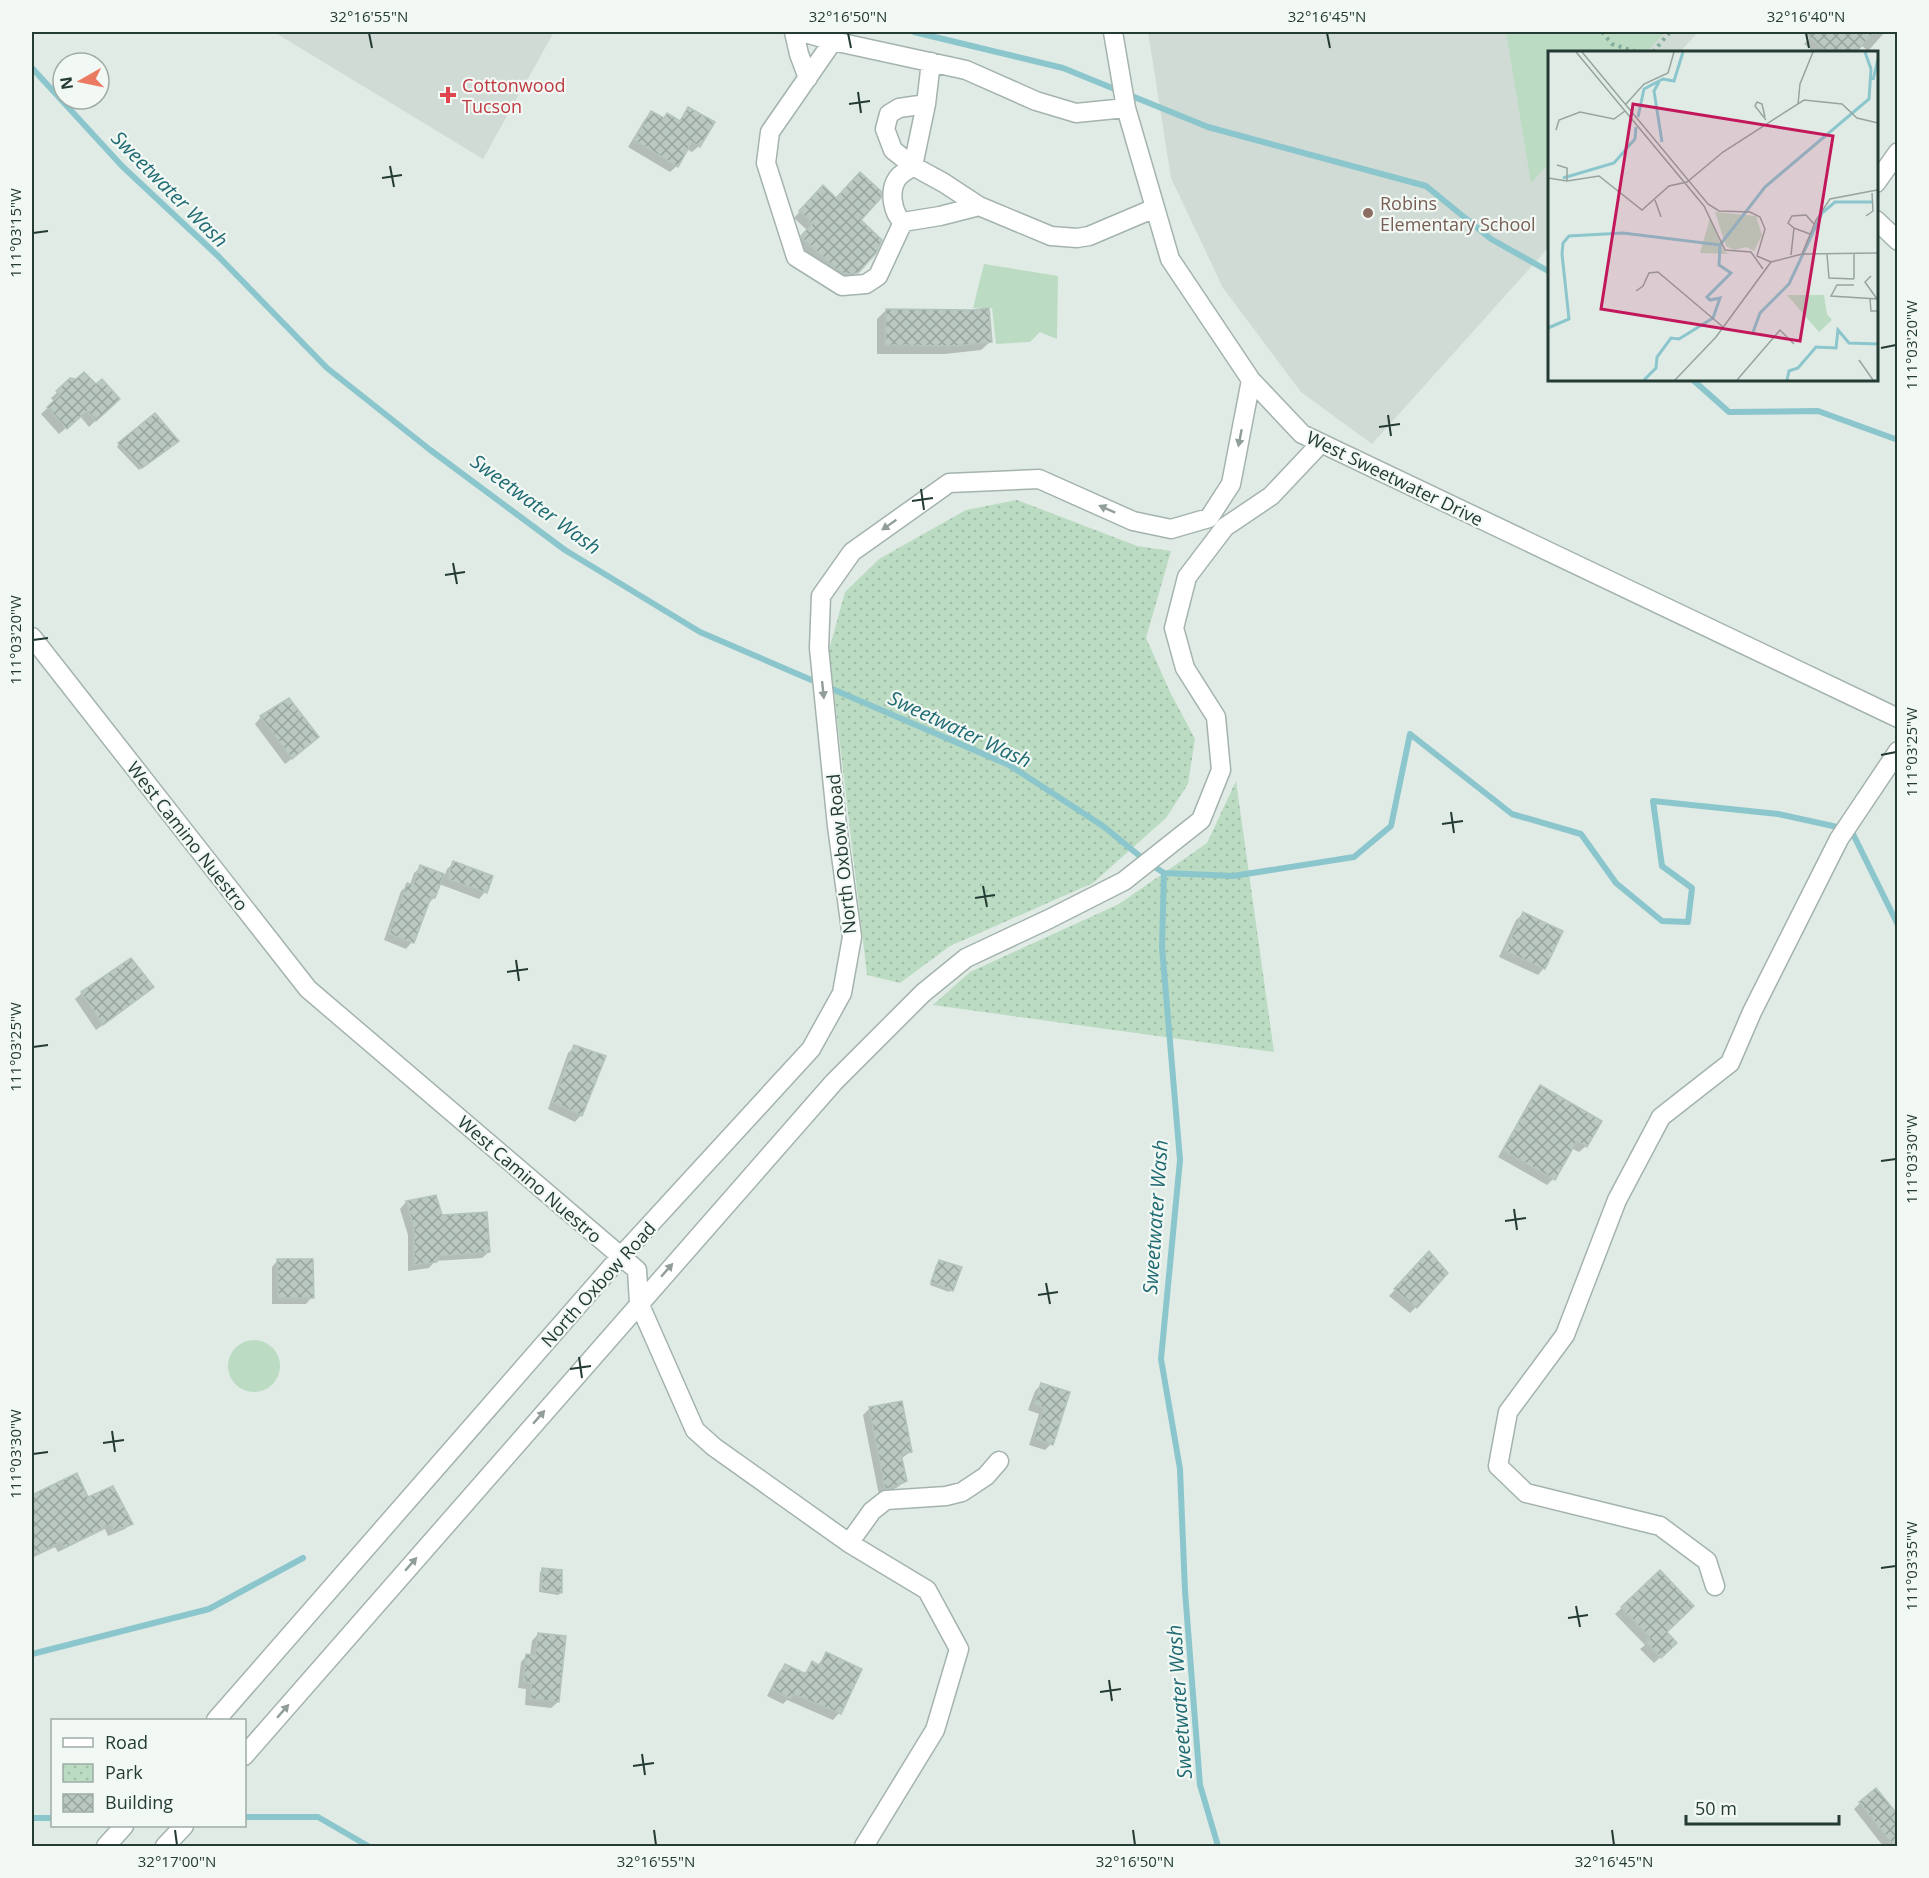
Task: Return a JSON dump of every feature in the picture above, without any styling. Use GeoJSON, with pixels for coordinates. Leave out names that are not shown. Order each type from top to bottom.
{"type":"FeatureCollection","features":[{"type":"Feature","properties":{"kind":"street"},"geometry":{"type":"LineString","coordinates":[[794,32],[808,78]]}},
{"type":"Feature","properties":{"kind":"street"},"geometry":{"type":"LineString","coordinates":[[802,32],[966,70],[1035,101],[1076,113],[1126,108]]}},
{"type":"Feature","properties":{"kind":"street","name":"West Sweetwater Drive"},"geometry":{"type":"LineString","coordinates":[[1113,32],[1126,108],[1170,259],[1251,380],[1302,434],[1898,718]]}},
{"type":"Feature","properties":{"kind":"street"},"geometry":{"type":"LineString","coordinates":[[833,41],[770,132],[766,163],[796,256],[842,286],[866,284],[878,276],[903,222]]}},
{"type":"Feature","properties":{"kind":"street"},"geometry":{"type":"LineString","coordinates":[[903,222],[899,219],[892,198],[897,178],[913,166],[926,104],[931,62]]}},
{"type":"Feature","properties":{"kind":"street"},"geometry":{"type":"LineString","coordinates":[[926,104],[899,108],[889,114],[885,129],[893,150],[913,166],[979,206],[1051,236],[1077,238],[1089,236],[1155,208]]}},
{"type":"Feature","properties":{"kind":"street"},"geometry":{"type":"LineString","coordinates":[[1878,180],[1898,152]]}},
{"type":"Feature","properties":{"kind":"street"},"geometry":{"type":"LineString","coordinates":[[903,222],[979,206]]}},
{"type":"Feature","properties":{"kind":"street"},"geometry":{"type":"LineString","coordinates":[[1878,222],[1898,241]]}},
{"type":"Feature","properties":{"kind":"street","name":"North Oxbow Road"},"geometry":{"type":"LineString","coordinates":[[217,1719],[621,1256],[812,1049],[842,993],[852,937],[837,826],[819,648],[821,596],[852,552],[949,483],[1039,479],[1133,521],[1170,529],[1209,518],[1231,484],[1251,380]]}},
{"type":"Feature","properties":{"kind":"street"},"geometry":{"type":"LineString","coordinates":[[246,1754],[834,1082],[923,993],[966,958],[1124,881],[1201,820],[1221,770],[1216,717],[1185,668],[1174,628],[1187,577],[1225,527],[1271,496],[1321,443]]}},
{"type":"Feature","properties":{"kind":"street","name":"West Camino Nuestro"},"geometry":{"type":"LineString","coordinates":[[32,637],[308,989],[637,1270],[639,1303],[696,1430],[714,1447],[849,1543],[927,1590],[959,1649],[935,1730],[864,1846]]}},
{"type":"Feature","properties":{"kind":"street"},"geometry":{"type":"LineString","coordinates":[[1716,1586],[1707,1561],[1660,1526],[1526,1493],[1498,1466],[1508,1412],[1565,1335],[1617,1200],[1661,1117],[1730,1063],[1752,1012],[1839,838],[1898,751]]}},
{"type":"Feature","properties":{"kind":"street"},"geometry":{"type":"LineString","coordinates":[[849,1543],[872,1511],[886,1500],[946,1496],[962,1492],[986,1476],[999,1461]]}},
{"type":"Feature","properties":{"kind":"street"},"geometry":{"type":"LineString","coordinates":[[106,1846],[123,1827]]}},
{"type":"Feature","properties":{"kind":"street"},"geometry":{"type":"LineString","coordinates":[[165,1846],[183,1827]]}},
{"type":"Feature","properties":{"kind":"path"},"geometry":{"type":"LineString","coordinates":[[1602,32],[1612,44],[1634,51]]}},
{"type":"Feature","properties":{"kind":"path"},"geometry":{"type":"LineString","coordinates":[[1654,51],[1670,32]]}},
{"type":"Feature","properties":{"kind":"shaded area","name":"Cottonwood Tucson"},"geometry":{"type":"Polygon","coordinates":[[[274,32],[554,32],[483,159],[274,32]]]}},
{"type":"Feature","properties":{"kind":"shaded area","name":"Robins Elementary School"},"geometry":{"type":"Polygon","coordinates":[[[1148,32],[1698,32],[1681,51],[1548,51],[1548,248],[1372,444],[1301,392],[1223,288],[1171,178],[1148,32]]]}},
{"type":"Feature","properties":{"kind":"green space"},"geometry":{"type":"Polygon","coordinates":[[[1506,32],[1665,32],[1648,51],[1548,51],[1548,164],[1531,183],[1506,32]]]}},
{"type":"Feature","properties":{"kind":"green space"},"geometry":{"type":"Polygon","coordinates":[[[984,264],[1058,276],[1057,339],[1040,332],[1030,342],[996,344],[992,308],[973,308],[984,264]]]}},
{"type":"Feature","properties":{"kind":"green space"},"geometry":{"type":"Polygon","coordinates":[[[1017,500],[1137,546],[1171,551],[1146,638],[1170,692],[1195,739],[1188,784],[1166,818],[1093,883],[950,946],[900,983],[867,975],[829,650],[845,592],[879,559],[966,510],[1017,500]]]}},
{"type":"Feature","properties":{"kind":"green space"},"geometry":{"type":"Polygon","coordinates":[[[1236,781],[1274,1052],[933,1005],[970,972],[1119,904],[1207,843],[1236,781]]]}},
{"type":"Feature","properties":{"kind":"green space"},"geometry":{"type":"Polygon","coordinates":[[[249,1340],[259,1340],[273,1347],[280,1366],[273,1385],[259,1392],[249,1392],[239,1388],[232,1381],[228,1371],[228,1361],[232,1351],[239,1344],[249,1340]]]}},
{"type":"Feature","properties":{"kind":"building"},"geometry":{"type":"Polygon","coordinates":[[[1803,32],[1875,32],[1857,51],[1826,51],[1803,32]]]}},
{"type":"Feature","properties":{"kind":"building"},"geometry":{"type":"Polygon","coordinates":[[[688,107],[715,122],[700,147],[692,142],[678,167],[634,140],[651,111],[664,118],[667,113],[680,121],[688,107]]]}},
{"type":"Feature","properties":{"kind":"building"},"geometry":{"type":"Polygon","coordinates":[[[860,172],[882,192],[881,198],[861,220],[882,240],[876,253],[858,273],[845,274],[836,269],[802,238],[801,236],[813,223],[799,211],[823,185],[836,198],[860,172]]]}},
{"type":"Feature","properties":{"kind":"building"},"geometry":{"type":"Polygon","coordinates":[[[989,308],[992,342],[955,346],[885,345],[886,309],[972,310],[989,308]]]}},
{"type":"Feature","properties":{"kind":"building"},"geometry":{"type":"Polygon","coordinates":[[[84,372],[96,384],[102,379],[120,399],[96,421],[87,411],[67,429],[47,407],[60,395],[56,391],[70,378],[76,379],[84,372]]]}},
{"type":"Feature","properties":{"kind":"building"},"geometry":{"type":"Polygon","coordinates":[[[155,413],[179,441],[142,468],[118,443],[155,413]]]}},
{"type":"Feature","properties":{"kind":"building"},"geometry":{"type":"Polygon","coordinates":[[[289,698],[319,737],[292,759],[260,716],[289,698]]]}},
{"type":"Feature","properties":{"kind":"building"},"geometry":{"type":"Polygon","coordinates":[[[453,861],[493,876],[487,893],[447,879],[453,861]]]}},
{"type":"Feature","properties":{"kind":"building"},"geometry":{"type":"Polygon","coordinates":[[[420,865],[444,874],[435,898],[431,897],[414,943],[389,934],[407,883],[413,885],[420,865]]]}},
{"type":"Feature","properties":{"kind":"building"},"geometry":{"type":"Polygon","coordinates":[[[1523,912],[1563,931],[1545,969],[1505,951],[1523,912]]]}},
{"type":"Feature","properties":{"kind":"building"},"geometry":{"type":"Polygon","coordinates":[[[131,958],[154,987],[103,1025],[81,992],[131,958]]]}},
{"type":"Feature","properties":{"kind":"building"},"geometry":{"type":"Polygon","coordinates":[[[574,1045],[606,1056],[582,1116],[553,1102],[574,1045]]]}},
{"type":"Feature","properties":{"kind":"building"},"geometry":{"type":"Polygon","coordinates":[[[1540,1085],[1602,1121],[1587,1147],[1577,1141],[1555,1180],[1503,1150],[1540,1085]]]}},
{"type":"Feature","properties":{"kind":"building"},"geometry":{"type":"Polygon","coordinates":[[[436,1195],[442,1215],[487,1212],[490,1252],[438,1256],[437,1262],[414,1265],[414,1228],[406,1201],[436,1195]]]}},
{"type":"Feature","properties":{"kind":"building"},"geometry":{"type":"Polygon","coordinates":[[[1429,1251],[1448,1273],[1417,1308],[1394,1289],[1429,1251]]]}},
{"type":"Feature","properties":{"kind":"building"},"geometry":{"type":"Polygon","coordinates":[[[277,1259],[313,1259],[314,1298],[278,1298],[277,1259]]]}},
{"type":"Feature","properties":{"kind":"building"},"geometry":{"type":"Polygon","coordinates":[[[939,1260],[962,1267],[953,1291],[931,1282],[939,1260]]]}},
{"type":"Feature","properties":{"kind":"building"},"geometry":{"type":"Polygon","coordinates":[[[1041,1383],[1070,1392],[1053,1445],[1034,1438],[1044,1408],[1034,1404],[1041,1383]]]}},
{"type":"Feature","properties":{"kind":"building"},"geometry":{"type":"Polygon","coordinates":[[[902,1401],[912,1452],[901,1454],[907,1481],[885,1489],[869,1407],[902,1401]]]}},
{"type":"Feature","properties":{"kind":"building"},"geometry":{"type":"Polygon","coordinates":[[[77,1473],[88,1497],[113,1486],[133,1524],[114,1531],[111,1524],[64,1548],[61,1542],[36,1554],[32,1545],[32,1495],[77,1473]]]}},
{"type":"Feature","properties":{"kind":"building"},"geometry":{"type":"Polygon","coordinates":[[[542,1568],[562,1570],[562,1593],[541,1590],[542,1568]]]}},
{"type":"Feature","properties":{"kind":"building"},"geometry":{"type":"Polygon","coordinates":[[[1660,1570],[1694,1606],[1667,1632],[1677,1643],[1661,1658],[1646,1642],[1650,1638],[1621,1607],[1660,1570]]]}},
{"type":"Feature","properties":{"kind":"building"},"geometry":{"type":"Polygon","coordinates":[[[538,1633],[566,1636],[559,1702],[530,1699],[532,1683],[523,1682],[526,1654],[535,1655],[538,1633]]]}},
{"type":"Feature","properties":{"kind":"building"},"geometry":{"type":"Polygon","coordinates":[[[826,1652],[862,1669],[841,1714],[793,1694],[791,1699],[772,1689],[785,1664],[806,1674],[812,1661],[820,1666],[826,1652]]]}},
{"type":"Feature","properties":{"kind":"building"},"geometry":{"type":"Polygon","coordinates":[[[1876,1788],[1898,1815],[1898,1846],[1894,1846],[1859,1802],[1876,1788]]]}},
{"type":"Feature","properties":{"kind":"waterway"},"geometry":{"type":"LineString","coordinates":[[914,32],[1063,68],[1208,127],[1426,186],[1491,239],[1548,271]]}},
{"type":"Feature","properties":{"kind":"waterway","name":"Sweetwater Wash"},"geometry":{"type":"LineString","coordinates":[[32,68],[122,166],[219,257],[327,368],[429,449],[565,550],[700,632],[1009,765],[1103,826],[1164,873],[1162,947],[1180,1160],[1161,1359],[1180,1469],[1185,1591],[1200,1785],[1218,1846]]}},
{"type":"Feature","properties":{"kind":"waterway"},"geometry":{"type":"LineString","coordinates":[[1694,381],[1729,412],[1818,411],[1898,440]]}},
{"type":"Feature","properties":{"kind":"waterway"},"geometry":{"type":"LineString","coordinates":[[1164,873],[1233,876],[1354,857],[1391,826],[1410,734],[1512,814],[1581,834],[1616,883],[1662,921],[1688,922],[1692,888],[1662,866],[1653,801],[1778,814],[1851,830],[1898,925]]}},
{"type":"Feature","properties":{"kind":"waterway"},"geometry":{"type":"LineString","coordinates":[[32,1654],[209,1609],[303,1558]]}},
{"type":"Feature","properties":{"kind":"waterway"},"geometry":{"type":"LineString","coordinates":[[246,1817],[318,1817],[368,1846]]}},
{"type":"Feature","properties":{"kind":"waterway"},"geometry":{"type":"LineString","coordinates":[[32,1818],[51,1818]]}},
{"type":"Feature","properties":{"kind":"place","name":"Cottonwood Tucson"},"geometry":{"type":"Point","coordinates":[448,95]}},
{"type":"Feature","properties":{"kind":"place","name":"Robins Elementary School"},"geometry":{"type":"Point","coordinates":[1368,213]}}]}
